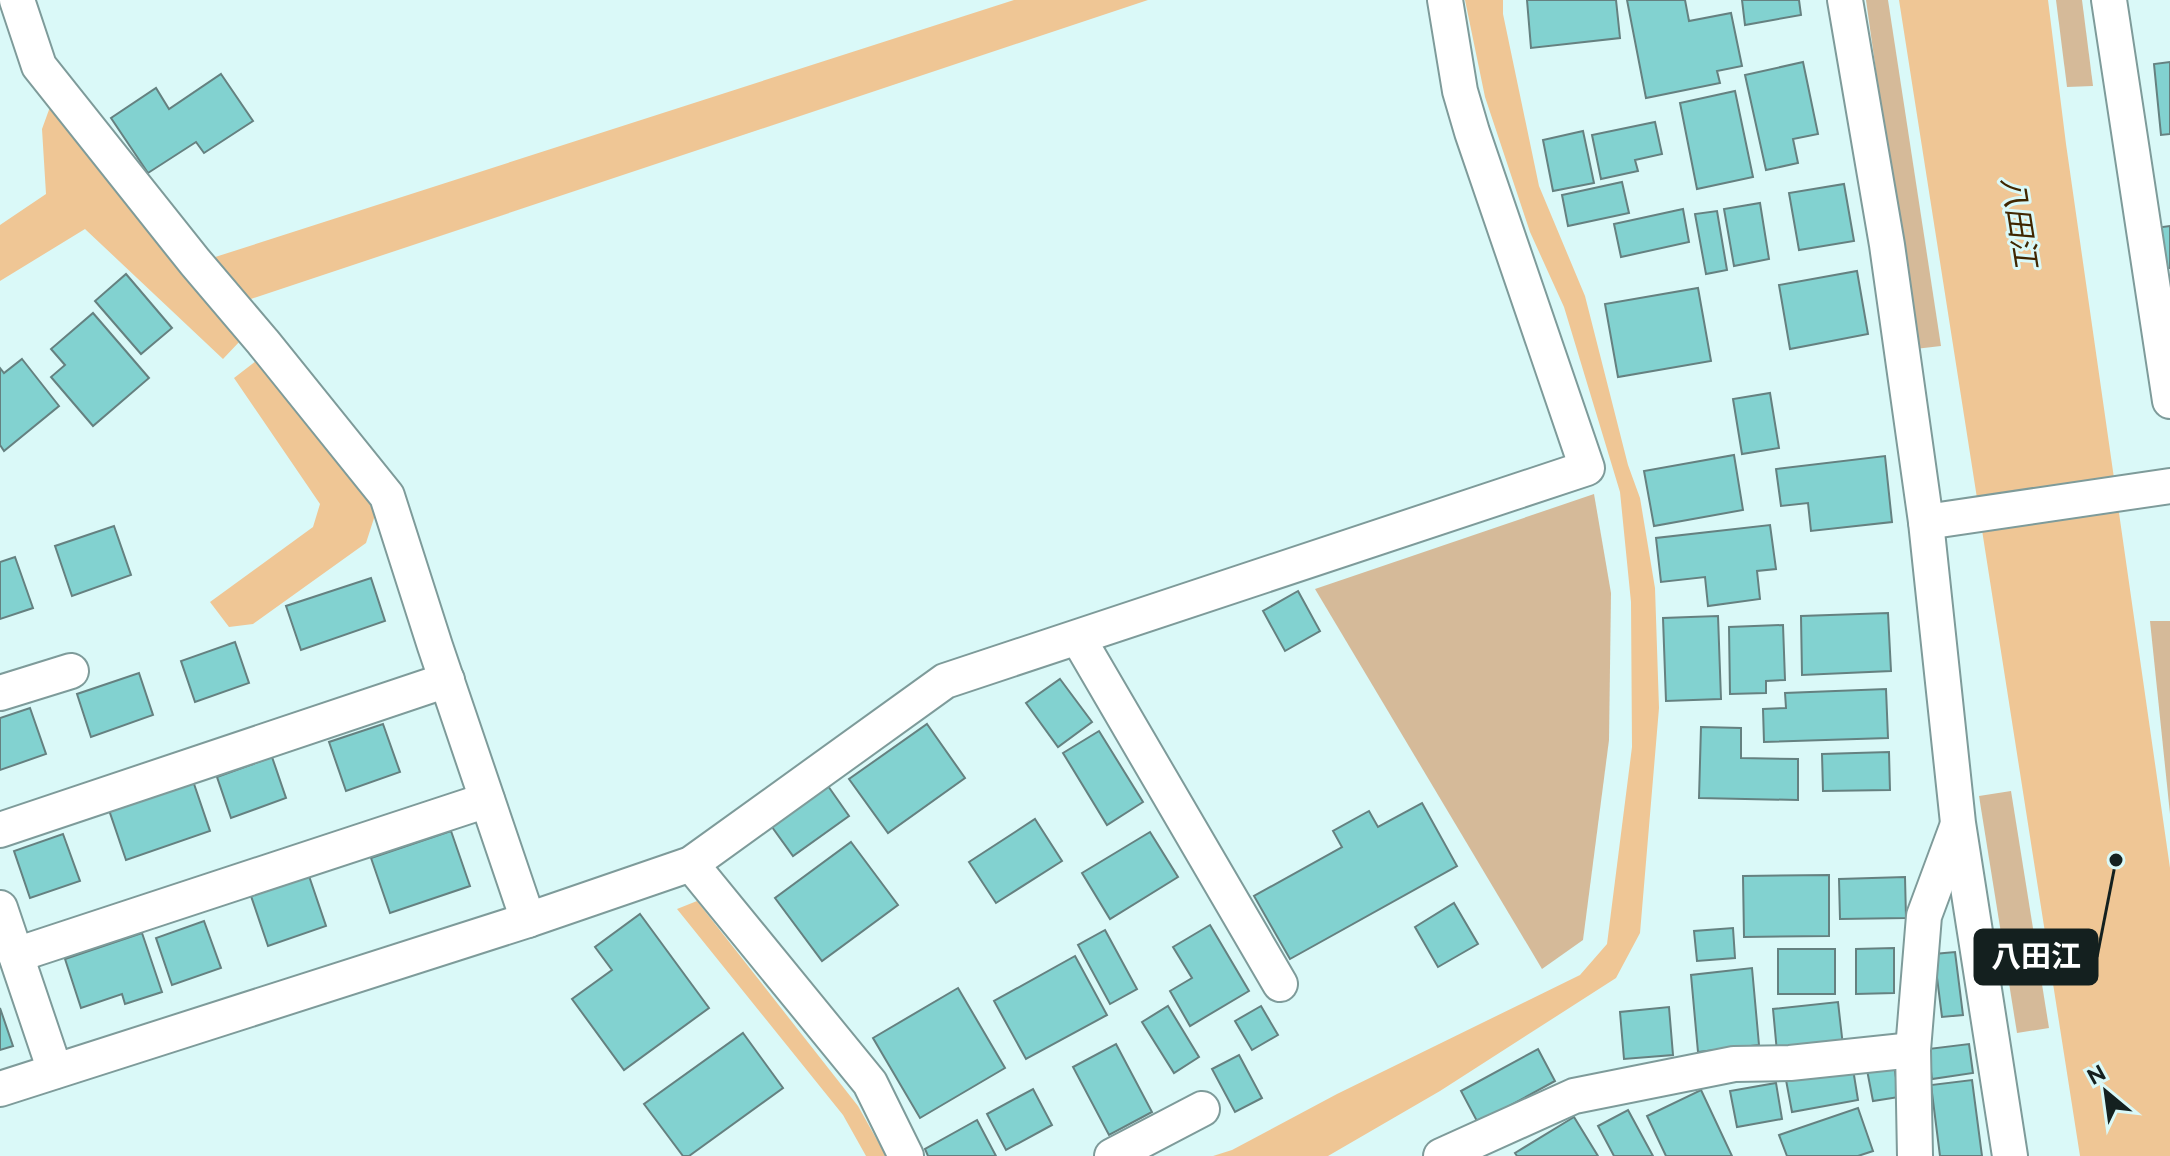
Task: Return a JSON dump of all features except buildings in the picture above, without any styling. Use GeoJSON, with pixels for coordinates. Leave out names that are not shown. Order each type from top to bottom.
{"type":"FeatureCollection","features":[{"type":"Feature","properties":{"kind":"street"},"geometry":{"type":"LineString","coordinates":[[17,0],[39,66],[387,496],[528,920]]}},
{"type":"Feature","properties":{"kind":"street"},"geometry":{"type":"LineString","coordinates":[[0,1089],[528,920],[691,864],[945,681],[1587,468],[1472,132],[1460,91],[1445,0]]}},
{"type":"Feature","properties":{"kind":"street"},"geometry":{"type":"LineString","coordinates":[[1845,0],[1887,245],[1926,522],[1958,823],[2010,1156]]}},
{"type":"Feature","properties":{"kind":"street"},"geometry":{"type":"LineString","coordinates":[[2109,0],[2170,401]]}},
{"type":"Feature","properties":{"kind":"street"},"geometry":{"type":"LineString","coordinates":[[1926,522],[2170,486]]}},
{"type":"Feature","properties":{"kind":"street"},"geometry":{"type":"LineString","coordinates":[[1078,638],[1280,984]]}},
{"type":"Feature","properties":{"kind":"street"},"geometry":{"type":"LineString","coordinates":[[0,693],[71,671]]}},
{"type":"Feature","properties":{"kind":"street"},"geometry":{"type":"LineString","coordinates":[[0,830],[447,680]]}},
{"type":"Feature","properties":{"kind":"street"},"geometry":{"type":"LineString","coordinates":[[16,955],[487,800]]}},
{"type":"Feature","properties":{"kind":"street"},"geometry":{"type":"LineString","coordinates":[[1915,1156],[1913,1050],[1924,916],[1958,823]]}},
{"type":"Feature","properties":{"kind":"street"},"geometry":{"type":"LineString","coordinates":[[691,864],[870,1083],[906,1156]]}},
{"type":"Feature","properties":{"kind":"street"},"geometry":{"type":"LineString","coordinates":[[0,908],[55,1071]]}},
{"type":"Feature","properties":{"kind":"street"},"geometry":{"type":"LineString","coordinates":[[1464,1152],[1574,1096],[1734,1064],[1790,1063],[1913,1050]]}},
{"type":"Feature","properties":{"kind":"street"},"geometry":{"type":"LineString","coordinates":[[1112,1156],[1202,1109]]}},
{"type":"Feature","properties":{"kind":"shaded area"},"geometry":{"type":"Polygon","coordinates":[[[1866,0],[1888,0],[1941,346],[1915,349],[1866,0]]]}},
{"type":"Feature","properties":{"kind":"shaded area"},"geometry":{"type":"Polygon","coordinates":[[[2056,0],[2082,0],[2093,86],[2067,87],[2056,0]]]}},
{"type":"Feature","properties":{"kind":"shaded area"},"geometry":{"type":"Polygon","coordinates":[[[1594,494],[1611,593],[1609,740],[1583,940],[1542,969],[1315,589],[1594,494]]]}},
{"type":"Feature","properties":{"kind":"shaded area"},"geometry":{"type":"Polygon","coordinates":[[[2150,621],[2170,621],[2170,814],[2150,621]]]}},
{"type":"Feature","properties":{"kind":"shaded area"},"geometry":{"type":"Polygon","coordinates":[[[2011,791],[2049,1028],[2017,1033],[1979,796],[2011,791]]]}},
{"type":"Feature","properties":{"kind":"water"},"geometry":{"type":"Polygon","coordinates":[[[1014,0],[1148,0],[245,301],[241,340],[223,359],[85,229],[0,281],[0,225],[46,194],[42,129],[50,107],[209,259],[1014,0]]]}},
{"type":"Feature","properties":{"kind":"water"},"geometry":{"type":"Polygon","coordinates":[[[1465,0],[1503,0],[1503,14],[1539,186],[1585,296],[1628,465],[1640,498],[1655,588],[1659,708],[1640,933],[1616,978],[1440,1091],[1328,1156],[1213,1156],[1232,1150],[1337,1094],[1580,975],[1607,944],[1632,747],[1631,602],[1620,492],[1564,307],[1530,232],[1485,97],[1465,0]]]}},
{"type":"Feature","properties":{"kind":"water"},"geometry":{"type":"Polygon","coordinates":[[[1899,0],[2048,0],[2170,868],[2170,1156],[2080,1156],[1899,0]]]}},
{"type":"Feature","properties":{"kind":"water"},"geometry":{"type":"Polygon","coordinates":[[[256,361],[319,432],[376,512],[366,543],[253,624],[229,627],[210,602],[313,527],[320,504],[234,378],[256,361]]]}},
{"type":"Feature","properties":{"kind":"water"},"geometry":{"type":"Polygon","coordinates":[[[697,901],[858,1106],[886,1156],[866,1156],[843,1115],[677,909],[697,901]]]}},
{"type":"Feature","properties":{"kind":"place","name":"八田江"},"geometry":{"type":"Point","coordinates":[2116,860]}}]}
